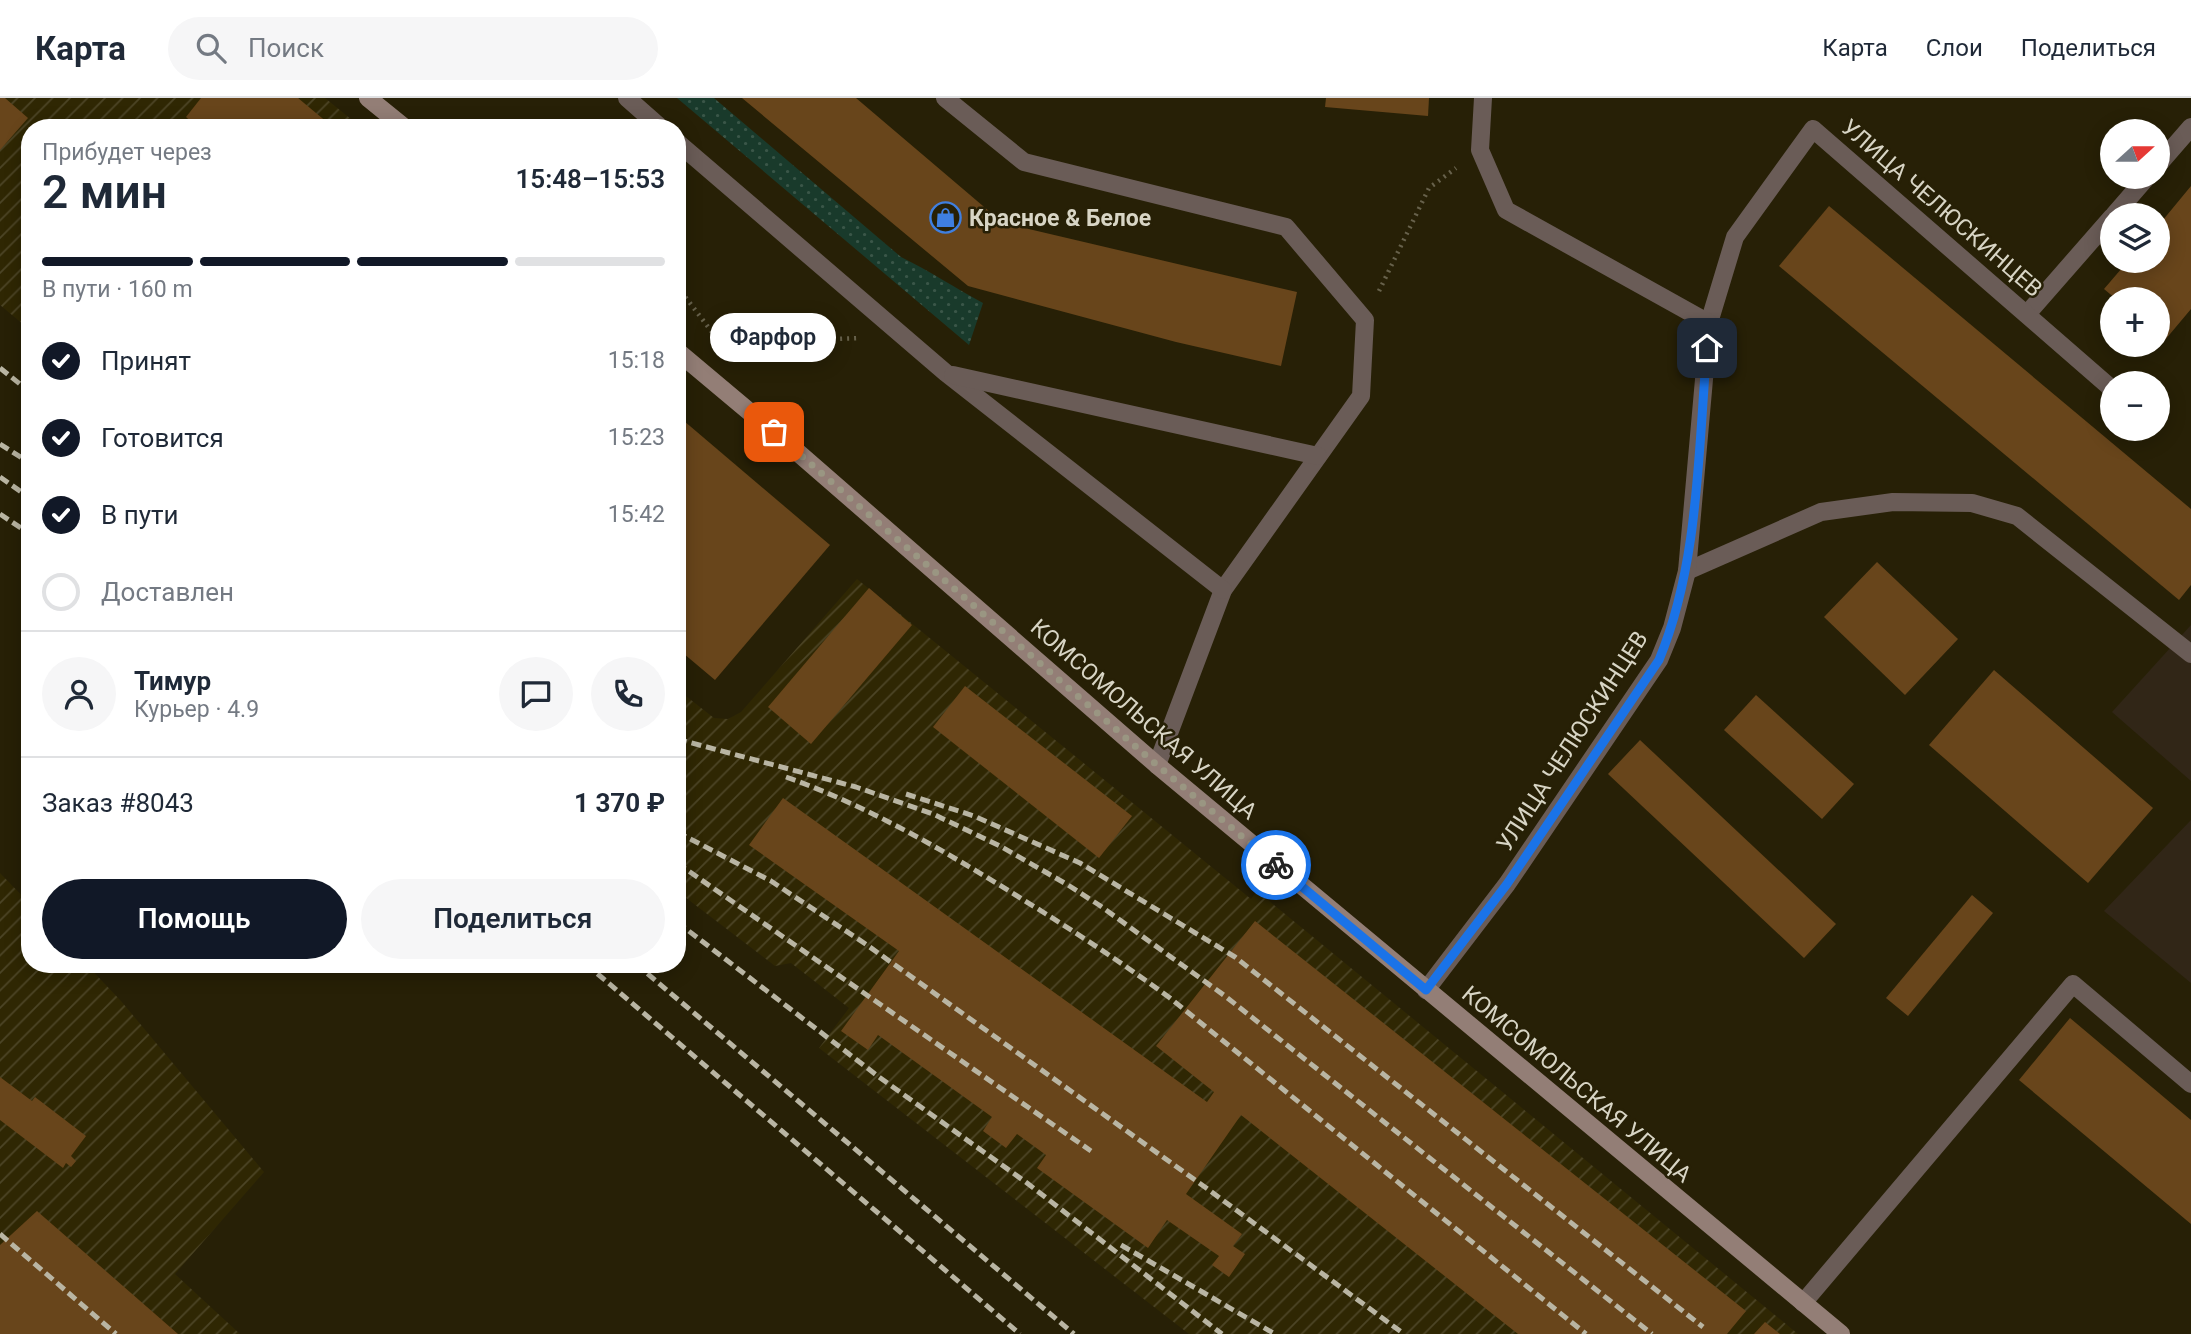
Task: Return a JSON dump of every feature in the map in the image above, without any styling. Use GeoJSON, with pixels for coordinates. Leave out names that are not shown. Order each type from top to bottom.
{"type":"FeatureCollection","features":[{"type":"Feature","properties":{"kind":"main road"},"geometry":{"type":"LineString","coordinates":[[368,98],[394,119]]}},
{"type":"Feature","properties":{"kind":"main road","name":"КОМСОМОЛЬСКАЯ УЛИЦА"},"geometry":{"type":"LineString","coordinates":[[686,359],[1157,765],[1841,1334]]}},
{"type":"Feature","properties":{"kind":"street"},"geometry":{"type":"LineString","coordinates":[[627,98],[651,119]]}},
{"type":"Feature","properties":{"kind":"street"},"geometry":{"type":"LineString","coordinates":[[945,98],[1024,162],[1286,227],[1365,320],[1361,396],[1223,590],[1157,765]]}},
{"type":"Feature","properties":{"kind":"street"},"geometry":{"type":"LineString","coordinates":[[1483,98],[1480,150],[1506,210],[1709,323]]}},
{"type":"Feature","properties":{"kind":"street"},"geometry":{"type":"LineString","coordinates":[[2170,151],[2191,127]]}},
{"type":"Feature","properties":{"kind":"street","name":"УЛИЦА ЧЕЛЮСКИНЦЕВ"},"geometry":{"type":"LineString","coordinates":[[1426,990],[1507,884],[1659,660],[1672,628],[1687,570],[1709,323],[1735,237],[1813,129],[2100,379]]}},
{"type":"Feature","properties":{"kind":"street"},"geometry":{"type":"LineString","coordinates":[[686,150],[946,373],[1223,590]]}},
{"type":"Feature","properties":{"kind":"street"},"geometry":{"type":"LineString","coordinates":[[2124,203],[2137,189]]}},
{"type":"Feature","properties":{"kind":"street"},"geometry":{"type":"LineString","coordinates":[[2026,314],[2100,231]]}},
{"type":"Feature","properties":{"kind":"street"},"geometry":{"type":"LineString","coordinates":[[946,373],[1318,456]]}},
{"type":"Feature","properties":{"kind":"street"},"geometry":{"type":"LineString","coordinates":[[1687,570],[1821,512],[1893,502],[1972,503],[2017,516],[2191,653]]}},
{"type":"Feature","properties":{"kind":"street"},"geometry":{"type":"LineString","coordinates":[[1802,1303],[2073,984],[2191,1084]]}},
{"type":"Feature","properties":{"kind":"path"},"geometry":{"type":"LineString","coordinates":[[1365,320],[1429,188],[1480,150]]}},
{"type":"Feature","properties":{"kind":"path"},"geometry":{"type":"LineString","coordinates":[[686,298],[715,336],[740,343],[903,336]]}},
{"type":"Feature","properties":{"kind":"shaded area"},"geometry":{"type":"Polygon","coordinates":[[[0,98],[325,98],[351,119],[21,119],[21,322],[0,305],[0,98]]]}},
{"type":"Feature","properties":{"kind":"shaded area"},"geometry":{"type":"Polygon","coordinates":[[[857,579],[1251,899],[1257,891],[1798,1334],[1189,1334],[819,1048],[849,1008],[791,963],[775,966],[686,898],[686,696],[714,718],[728,719],[741,712],[857,579]]]}},
{"type":"Feature","properties":{"kind":"shaded area"},"geometry":{"type":"Polygon","coordinates":[[[2191,625],[2191,781],[2112,712],[2191,625]]]}},
{"type":"Feature","properties":{"kind":"shaded area"},"geometry":{"type":"Polygon","coordinates":[[[2191,820],[2191,983],[2104,911],[2191,820]]]}},
{"type":"Feature","properties":{"kind":"shaded area"},"geometry":{"type":"Polygon","coordinates":[[[0,873],[21,895],[21,973],[95,973],[264,1172],[175,1274],[240,1334],[0,1334],[0,873]]]}},
{"type":"Feature","properties":{"kind":"green space"},"geometry":{"type":"Polygon","coordinates":[[[677,98],[714,98],[901,257],[983,303],[969,345],[677,98]]]}},
{"type":"Feature","properties":{"kind":"building"},"geometry":{"type":"Polygon","coordinates":[[[0,98],[5,98],[28,118],[21,119],[21,126],[0,150],[0,98]]]}},
{"type":"Feature","properties":{"kind":"building"},"geometry":{"type":"Polygon","coordinates":[[[201,98],[298,98],[323,119],[188,119],[186,117],[201,98]]]}},
{"type":"Feature","properties":{"kind":"building"},"geometry":{"type":"Polygon","coordinates":[[[742,98],[856,98],[1003,223],[1297,292],[1281,366],[1176,342],[968,286],[742,98]]]}},
{"type":"Feature","properties":{"kind":"building"},"geometry":{"type":"Polygon","coordinates":[[[1326,98],[1429,98],[1428,116],[1325,107],[1326,98]]]}},
{"type":"Feature","properties":{"kind":"building"},"geometry":{"type":"Polygon","coordinates":[[[2191,186],[2191,309],[2170,334],[2170,287],[2106,287],[2118,273],[2170,273],[2170,211],[2191,186]]]}},
{"type":"Feature","properties":{"kind":"building"},"geometry":{"type":"Polygon","coordinates":[[[1829,206],[2100,433],[2100,441],[2110,441],[2191,509],[2191,585],[2179,600],[1779,266],[1829,206]]]}},
{"type":"Feature","properties":{"kind":"building"},"geometry":{"type":"Polygon","coordinates":[[[686,423],[830,545],[715,680],[686,656],[686,423]]]}},
{"type":"Feature","properties":{"kind":"building"},"geometry":{"type":"Polygon","coordinates":[[[1877,562],[1958,639],[1905,695],[1824,617],[1877,562]]]}},
{"type":"Feature","properties":{"kind":"building"},"geometry":{"type":"Polygon","coordinates":[[[869,588],[912,625],[811,744],[768,707],[869,588]]]}},
{"type":"Feature","properties":{"kind":"building"},"geometry":{"type":"Polygon","coordinates":[[[1994,670],[2153,808],[2088,883],[1929,745],[1994,670]]]}},
{"type":"Feature","properties":{"kind":"building"},"geometry":{"type":"Polygon","coordinates":[[[965,686],[1132,816],[1099,858],[933,727],[965,686]]]}},
{"type":"Feature","properties":{"kind":"building"},"geometry":{"type":"Polygon","coordinates":[[[1756,695],[1854,784],[1822,819],[1724,730],[1756,695]]]}},
{"type":"Feature","properties":{"kind":"building"},"geometry":{"type":"Polygon","coordinates":[[[1640,740],[1836,924],[1804,958],[1608,774],[1640,740]]]}},
{"type":"Feature","properties":{"kind":"building"},"geometry":{"type":"Polygon","coordinates":[[[783,798],[1207,1102],[1214,1092],[1156,1046],[1255,921],[1746,1311],[1727,1334],[1518,1334],[1241,1115],[1186,1194],[1242,1234],[1233,1246],[1245,1254],[1229,1277],[1212,1265],[1219,1256],[1167,1220],[1148,1248],[1037,1168],[1046,1155],[1017,1134],[1006,1148],[983,1131],[992,1117],[878,1035],[868,1050],[841,1031],[899,951],[749,845],[783,798]]]}},
{"type":"Feature","properties":{"kind":"building"},"geometry":{"type":"Polygon","coordinates":[[[1972,895],[1993,913],[1908,1016],[1886,998],[1972,895]]]}},
{"type":"Feature","properties":{"kind":"building"},"geometry":{"type":"Polygon","coordinates":[[[2070,1018],[2191,1120],[2191,1224],[2019,1080],[2070,1018]]]}},
{"type":"Feature","properties":{"kind":"building"},"geometry":{"type":"Polygon","coordinates":[[[0,1077],[32,1101],[35,1097],[86,1136],[71,1156],[76,1161],[71,1167],[66,1163],[63,1168],[0,1120],[0,1077]]]}},
{"type":"Feature","properties":{"kind":"building"},"geometry":{"type":"Polygon","coordinates":[[[37,1211],[178,1334],[0,1334],[0,1245],[37,1211]]]}},
{"type":"Feature","properties":{"kind":"building"},"geometry":{"type":"Polygon","coordinates":[[[1765,1322],[1780,1334],[1754,1334],[1765,1322]]]}},
{"type":"Feature","properties":{"kind":"railway"},"geometry":{"type":"LineString","coordinates":[[0,368],[21,385]]}},
{"type":"Feature","properties":{"kind":"railway"},"geometry":{"type":"LineString","coordinates":[[0,444],[21,457]]}},
{"type":"Feature","properties":{"kind":"railway"},"geometry":{"type":"LineString","coordinates":[[0,477],[21,492]]}},
{"type":"Feature","properties":{"kind":"railway"},"geometry":{"type":"LineString","coordinates":[[0,514],[21,528]]}},
{"type":"Feature","properties":{"kind":"railway"},"geometry":{"type":"LineString","coordinates":[[686,741],[856,787],[933,814],[1000,846],[1068,885],[1225,996],[1652,1334]]}},
{"type":"Feature","properties":{"kind":"railway"},"geometry":{"type":"LineString","coordinates":[[786,777],[854,805],[920,838],[1124,965],[1170,998],[1586,1334]]}},
{"type":"Feature","properties":{"kind":"railway"},"geometry":{"type":"LineString","coordinates":[[906,794],[974,816],[1080,863],[1235,957],[1703,1327]]}},
{"type":"Feature","properties":{"kind":"railway"},"geometry":{"type":"LineString","coordinates":[[686,837],[771,881],[867,945],[1209,1190],[1404,1334]]}},
{"type":"Feature","properties":{"kind":"railway"},"geometry":{"type":"LineString","coordinates":[[686,869],[1091,1151]]}},
{"type":"Feature","properties":{"kind":"railway"},"geometry":{"type":"LineString","coordinates":[[686,929],[879,1077],[1027,1183],[1222,1334]]}},
{"type":"Feature","properties":{"kind":"railway"},"geometry":{"type":"LineString","coordinates":[[597,973],[1020,1334]]}},
{"type":"Feature","properties":{"kind":"railway"},"geometry":{"type":"LineString","coordinates":[[647,973],[1074,1334]]}},
{"type":"Feature","properties":{"kind":"railway"},"geometry":{"type":"LineString","coordinates":[[0,1234],[116,1334]]}},
{"type":"Feature","properties":{"kind":"railway"},"geometry":{"type":"LineString","coordinates":[[1121,1245],[1275,1334]]}},
{"type":"Feature","properties":{"kind":"way so far"},"geometry":{"type":"LineString","coordinates":[[774,432],[1276,865]]}},
{"type":"Feature","properties":{"kind":"place","name":"Красное & Белое"},"geometry":{"type":"Point","coordinates":[946,218]}},
{"type":"Feature","properties":{"kind":"place","name":"Фарфор"},"geometry":{"type":"Point","coordinates":[774,432]}},
{"type":"Feature","properties":{"kind":"route"},"geometry":{"type":"LineString","coordinates":[[1276,865],[1426,990],[1507,884],[1659,660],[1672,628],[1687,570],[1707,348]]}}]}
